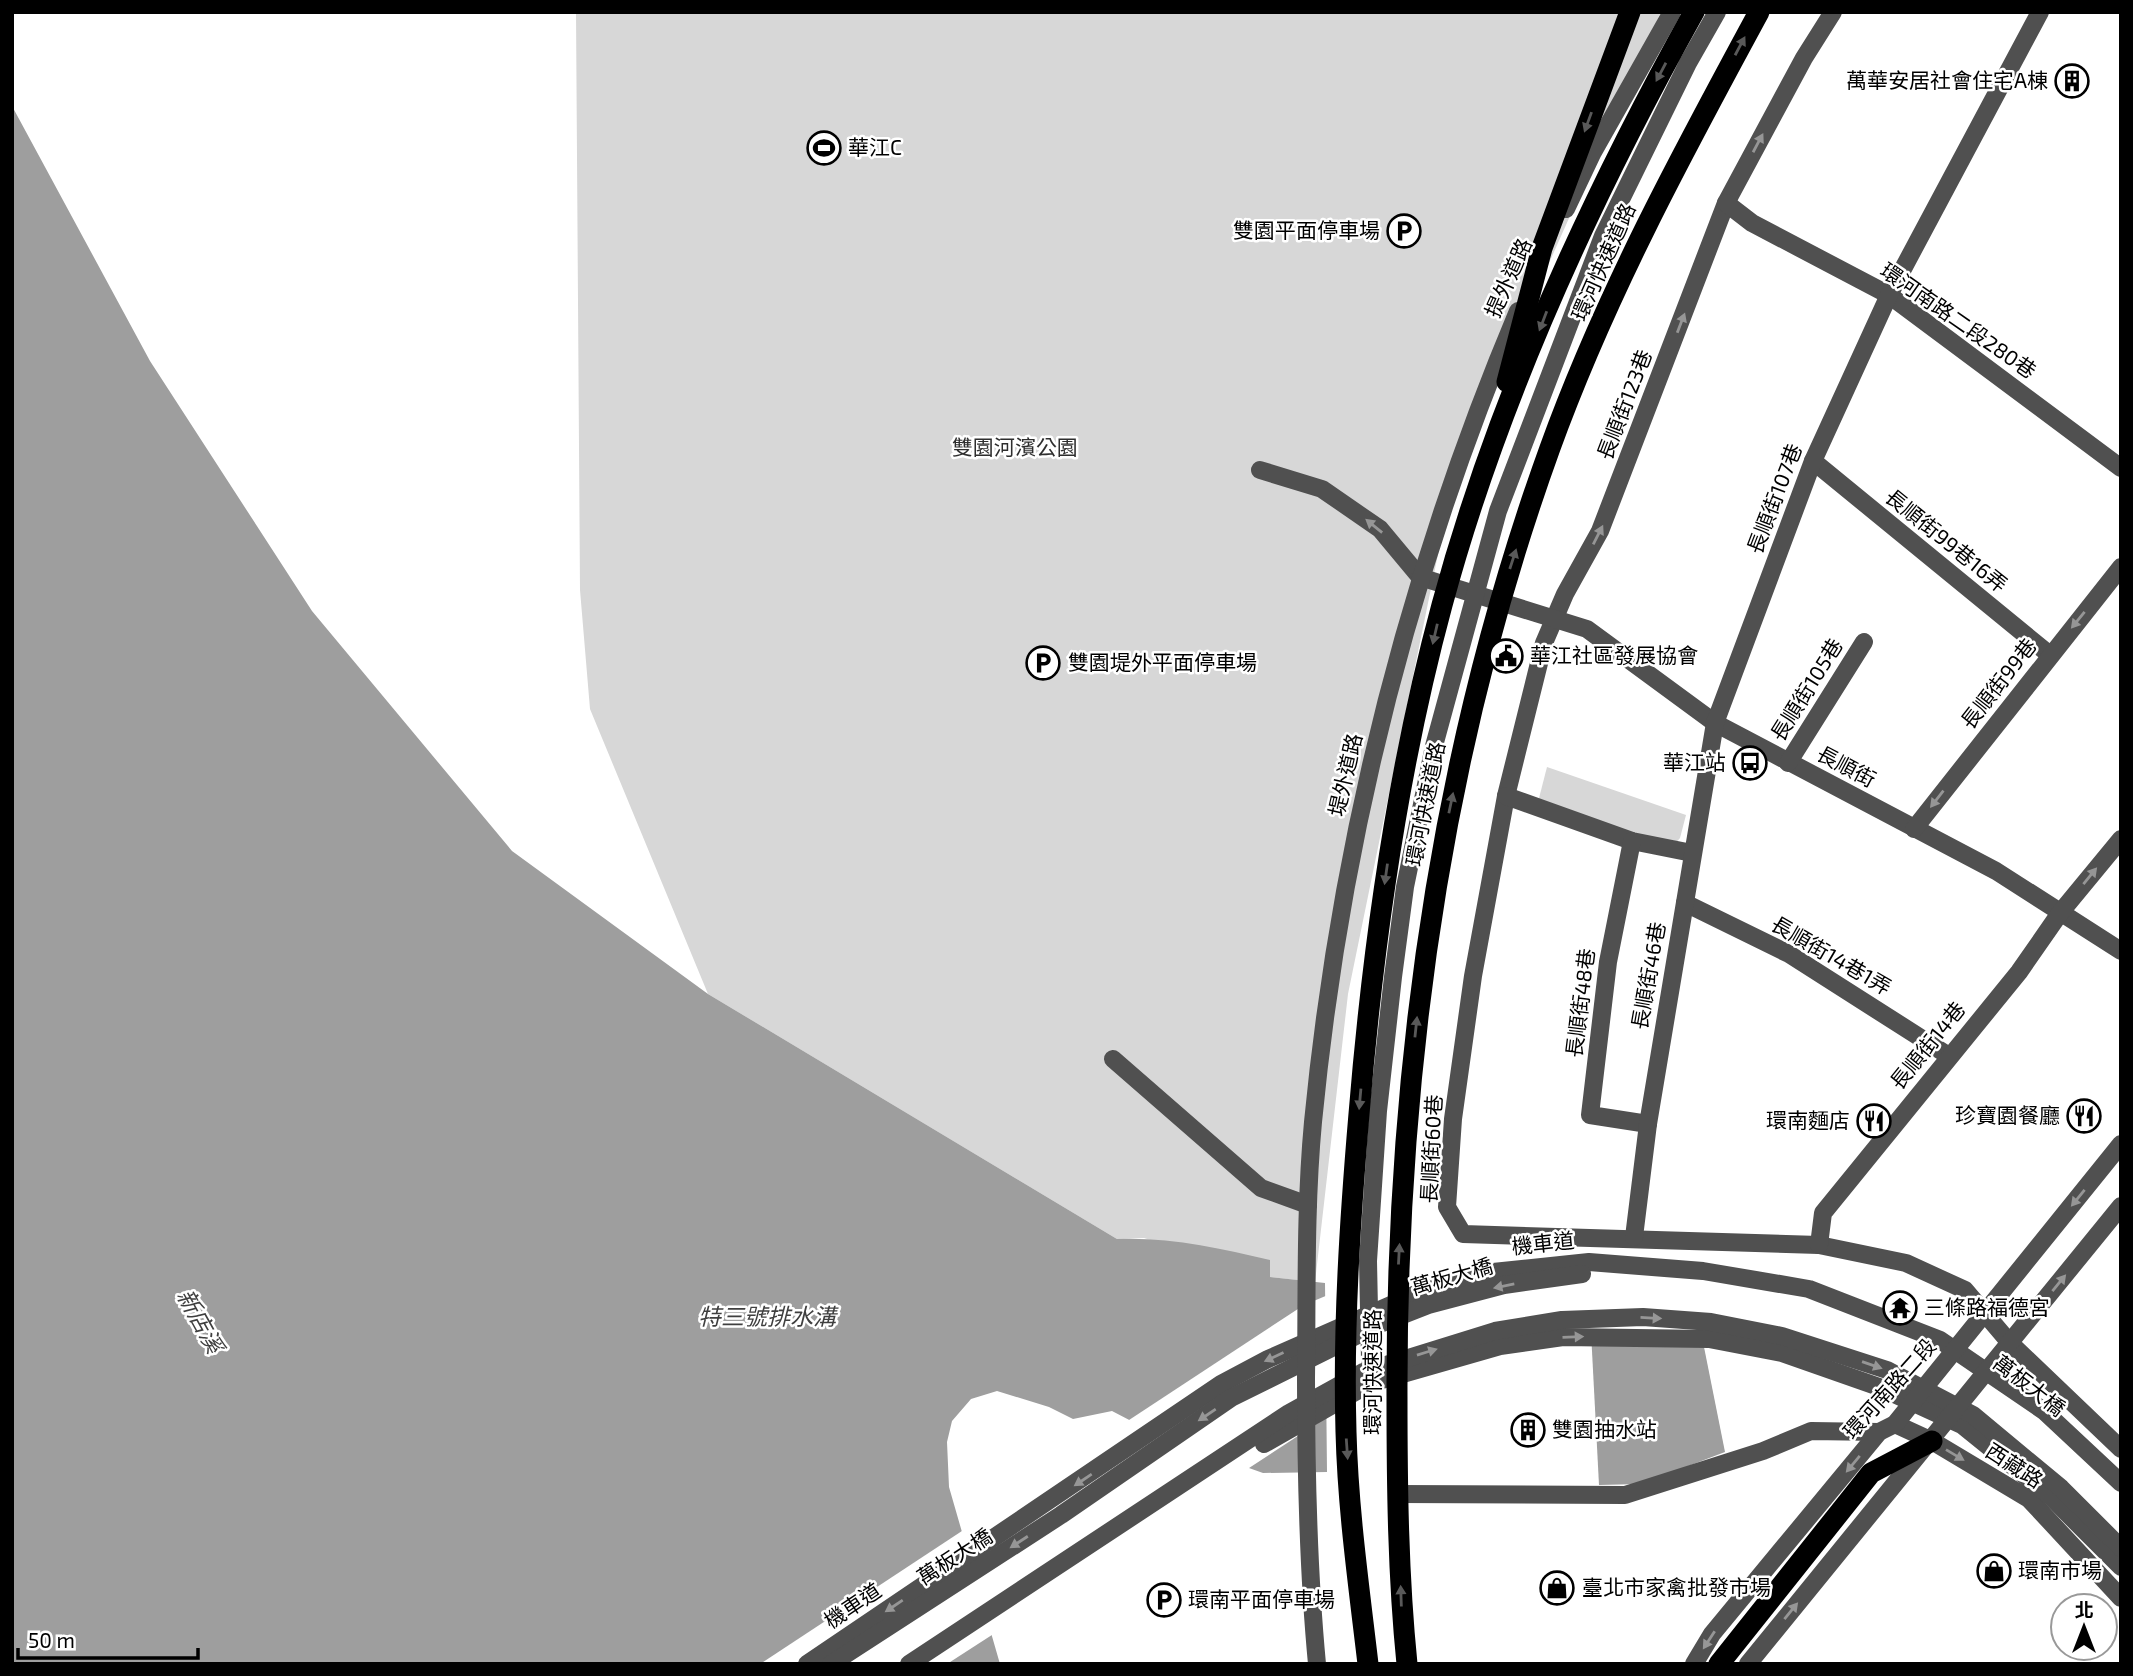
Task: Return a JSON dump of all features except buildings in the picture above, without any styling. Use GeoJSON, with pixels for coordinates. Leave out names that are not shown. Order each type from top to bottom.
{"type":"FeatureCollection","features":[{"type":"Feature","properties":{"kind":"highway"},"geometry":{"type":"LineString","coordinates":[[1483,475],[1542,248],[1630,12]]}},
{"type":"Feature","properties":{"kind":"highway","name":"環河快速道路"},"geometry":{"type":"LineString","coordinates":[[1368,1664],[1352,1520],[1346,1432],[1347,1259],[1370,983],[1389,856],[1413,734],[1442,606],[1483,475],[1568,258],[1658,77],[1694,12]]}},
{"type":"Feature","properties":{"kind":"highway","name":"環河快速道路"},"geometry":{"type":"LineString","coordinates":[[1406,1664],[1397,1494],[1397,1371],[1403,1166],[1418,1001],[1438,863],[1466,732],[1504,587],[1551,446],[1628,262],[1759,12]]}},
{"type":"Feature","properties":{"kind":"highway"},"geometry":{"type":"LineString","coordinates":[[1724,1656],[1871,1473],[1932,1441]]}},
{"type":"Feature","properties":{"kind":"highway"},"geometry":{"type":"LineString","coordinates":[[1352,1520],[1380,1664]]}},
{"type":"Feature","properties":{"kind":"street","name":"提外道路"},"geometry":{"type":"LineString","coordinates":[[1420,577],[1479,407],[1517,312],[1593,152],[1672,12]]}},
{"type":"Feature","properties":{"kind":"street"},"geometry":{"type":"LineString","coordinates":[[1370,1359],[1369,1248],[1378,1111],[1405,887],[1434,746],[1498,512],[1603,236],[1688,63],[1717,12]]}},
{"type":"Feature","properties":{"kind":"street","name":"長順街123巷"},"geometry":{"type":"LineString","coordinates":[[1554,617],[1600,531],[1726,203],[1804,58],[1833,12]]}},
{"type":"Feature","properties":{"kind":"street","name":"長順街107巷"},"geometry":{"type":"LineString","coordinates":[[1715,723],[1813,461],[1889,295],[2040,12]]}},
{"type":"Feature","properties":{"kind":"street","name":"環河南路二段280巷"},"geometry":{"type":"LineString","coordinates":[[1726,203],[1752,223],[1889,295],[2121,468]]}},
{"type":"Feature","properties":{"kind":"street","name":"長順街99巷16弄"},"geometry":{"type":"LineString","coordinates":[[1813,461],[2050,656]]}},
{"type":"Feature","properties":{"kind":"street"},"geometry":{"type":"LineString","coordinates":[[1260,470],[1322,489],[1380,529],[1420,577],[1554,617]]}},
{"type":"Feature","properties":{"kind":"street","name":"長順街99巷"},"geometry":{"type":"LineString","coordinates":[[1914,829],[2121,567]]}},
{"type":"Feature","properties":{"kind":"street","name":"堤外道路"},"geometry":{"type":"LineString","coordinates":[[1317,1664],[1309,1579],[1306,1467],[1308,1205],[1313,1125],[1328,988],[1364,785],[1420,577]]}},
{"type":"Feature","properties":{"kind":"street","name":"長順街"},"geometry":{"type":"LineString","coordinates":[[1554,617],[1587,629],[1715,723],[1996,871],[2121,951]]}},
{"type":"Feature","properties":{"kind":"street","name":"長順街60巷"},"geometry":{"type":"LineString","coordinates":[[1554,617],[1544,643],[1506,796],[1473,976],[1453,1119],[1447,1207],[1463,1234],[1634,1237],[1819,1245],[1906,1263],[1965,1290],[1986,1313]]}},
{"type":"Feature","properties":{"kind":"street","name":"長順街105巷"},"geometry":{"type":"LineString","coordinates":[[1788,763],[1864,642]]}},
{"type":"Feature","properties":{"kind":"street","name":"長順街46巷"},"geometry":{"type":"LineString","coordinates":[[1634,1237],[1648,1124],[1715,723]]}},
{"type":"Feature","properties":{"kind":"street"},"geometry":{"type":"LineString","coordinates":[[1506,796],[1632,841],[1692,853]]}},
{"type":"Feature","properties":{"kind":"street","name":"長順街14巷"},"geometry":{"type":"LineString","coordinates":[[1819,1245],[1822,1213],[2019,972],[2060,913],[2121,839]]}},
{"type":"Feature","properties":{"kind":"street","name":"長順街48巷"},"geometry":{"type":"LineString","coordinates":[[1632,841],[1608,962],[1590,1115],[1648,1124]]}},
{"type":"Feature","properties":{"kind":"street","name":"長順街14巷1弄"},"geometry":{"type":"LineString","coordinates":[[1685,903],[1789,954],[1949,1056]]}},
{"type":"Feature","properties":{"kind":"street"},"geometry":{"type":"LineString","coordinates":[[1113,1059],[1261,1188],[1308,1205]]}},
{"type":"Feature","properties":{"kind":"street","name":"環河南路二段"},"geometry":{"type":"LineString","coordinates":[[1695,1664],[1713,1634],[1986,1313],[2121,1144]]}},
{"type":"Feature","properties":{"kind":"street"},"geometry":{"type":"LineString","coordinates":[[1748,1664],[2121,1206]]}},
{"type":"Feature","properties":{"kind":"street","name":"機車道"},"geometry":{"type":"LineString","coordinates":[[807,1664],[1221,1384],[1268,1359],[1425,1290],[1493,1272],[1589,1262],[1703,1271],[1809,1289],[1940,1340],[2044,1411],[2121,1483]]}},
{"type":"Feature","properties":{"kind":"street","name":"萬板大橋"},"geometry":{"type":"LineString","coordinates":[[831,1664],[1061,1515],[1231,1398],[1382,1323],[1428,1305],[1504,1285],[1588,1273],[1693,1282],[1800,1299],[1913,1338],[1964,1365],[2012,1398],[2092,1467],[2121,1496]]}},
{"type":"Feature","properties":{"kind":"street"},"geometry":{"type":"LineString","coordinates":[[1986,1313],[2010,1343],[2121,1449]]}},
{"type":"Feature","properties":{"kind":"street"},"geometry":{"type":"LineString","coordinates":[[909,1664],[1289,1413],[1363,1372],[1495,1331],[1562,1320],[1643,1317],[1711,1322],[1782,1336],[1887,1370],[1973,1415],[2061,1488],[2121,1548]]}},
{"type":"Feature","properties":{"kind":"street"},"geometry":{"type":"LineString","coordinates":[[932,1664],[1280,1433],[1371,1383],[1500,1346],[1563,1336],[1709,1339],[1782,1353],[1879,1387],[1962,1425],[2051,1497],[2121,1567]]}},
{"type":"Feature","properties":{"kind":"street"},"geometry":{"type":"LineString","coordinates":[[1397,1494],[1625,1495],[1763,1451],[1811,1431],[1887,1428]]}},
{"type":"Feature","properties":{"kind":"street","name":"西藏路"},"geometry":{"type":"LineString","coordinates":[[1887,1428],[1932,1441],[2029,1499],[2121,1598]]}},
{"type":"Feature","properties":{"kind":"green space","name":"雙園河濱公園"},"geometry":{"type":"Polygon","coordinates":[[[576,12],[1661,12],[1454,476],[1348,994],[1315,1282],[1269,1277],[1144,1238],[1117,1239],[708,994],[590,709],[580,590],[576,12]]]}},
{"type":"Feature","properties":{"kind":"green space"},"geometry":{"type":"Polygon","coordinates":[[[1547,767],[1686,815],[1680,838],[1675,844],[1537,806],[1547,767]]]}},
{"type":"Feature","properties":{"kind":"water"},"geometry":{"type":"Polygon","coordinates":[[[12,106],[150,361],[312,611],[512,851],[708,994],[1117,1239],[1175,1242],[1232,1251],[1270,1260],[1270,1277],[1325,1283],[1327,1472],[1263,1473],[1162,1437],[1112,1411],[1073,1419],[1049,1407],[997,1391],[971,1399],[952,1421],[947,1442],[949,1487],[1000,1664],[12,1664],[12,106]]]}},
{"type":"Feature","properties":{"kind":"water"},"geometry":{"type":"Polygon","coordinates":[[[1591,1332],[1702,1337],[1725,1452],[1641,1484],[1599,1485],[1591,1332]]]}},
{"type":"Feature","properties":{"kind":"pier"},"geometry":{"type":"Polygon","coordinates":[[[1328,1295],[1330,1415],[1246,1470],[1161,1440],[1126,1422],[1304,1305],[1328,1295]]]}},
{"type":"Feature","properties":{"kind":"pier"},"geometry":{"type":"Polygon","coordinates":[[[965,1529],[995,1633],[947,1664],[760,1664],[965,1529]]]}},
{"type":"Feature","properties":{"kind":"place","name":"萬華安居社會住宅A棟"},"geometry":{"type":"Point","coordinates":[2072,81]}},
{"type":"Feature","properties":{"kind":"place","name":"華江C"},"geometry":{"type":"Point","coordinates":[824,148]}},
{"type":"Feature","properties":{"kind":"place","name":"雙園平面停車場"},"geometry":{"type":"Point","coordinates":[1404,231]}},
{"type":"Feature","properties":{"kind":"place","name":"華江社區發展協會"},"geometry":{"type":"Point","coordinates":[1506,656]}},
{"type":"Feature","properties":{"kind":"place","name":"雙園堤外平面停車場"},"geometry":{"type":"Point","coordinates":[1043,663]}},
{"type":"Feature","properties":{"kind":"place","name":"華江站"},"geometry":{"type":"Point","coordinates":[1750,763]}},
{"type":"Feature","properties":{"kind":"place","name":"珍寶園餐廳"},"geometry":{"type":"Point","coordinates":[2084,1116]}},
{"type":"Feature","properties":{"kind":"place","name":"環南麵店"},"geometry":{"type":"Point","coordinates":[1874,1121]}},
{"type":"Feature","properties":{"kind":"place","name":"三條路福德宮"},"geometry":{"type":"Point","coordinates":[1900,1308]}},
{"type":"Feature","properties":{"kind":"place","name":"雙園抽水站"},"geometry":{"type":"Point","coordinates":[1528,1430]}},
{"type":"Feature","properties":{"kind":"place","name":"環南市場"},"geometry":{"type":"Point","coordinates":[1994,1571]}},
{"type":"Feature","properties":{"kind":"place","name":"臺北市家禽批發市場"},"geometry":{"type":"Point","coordinates":[1557,1588]}},
{"type":"Feature","properties":{"kind":"place","name":"環南平面停車場"},"geometry":{"type":"Point","coordinates":[1164,1600]}},
{"type":"Feature","properties":{"kind":"water label","name":"特三號排水溝"},"geometry":{"type":"Point","coordinates":[767,1317]}},
{"type":"Feature","properties":{"kind":"water label","name":"新店溪"},"geometry":{"type":"Point","coordinates":[200,1321]}}]}
